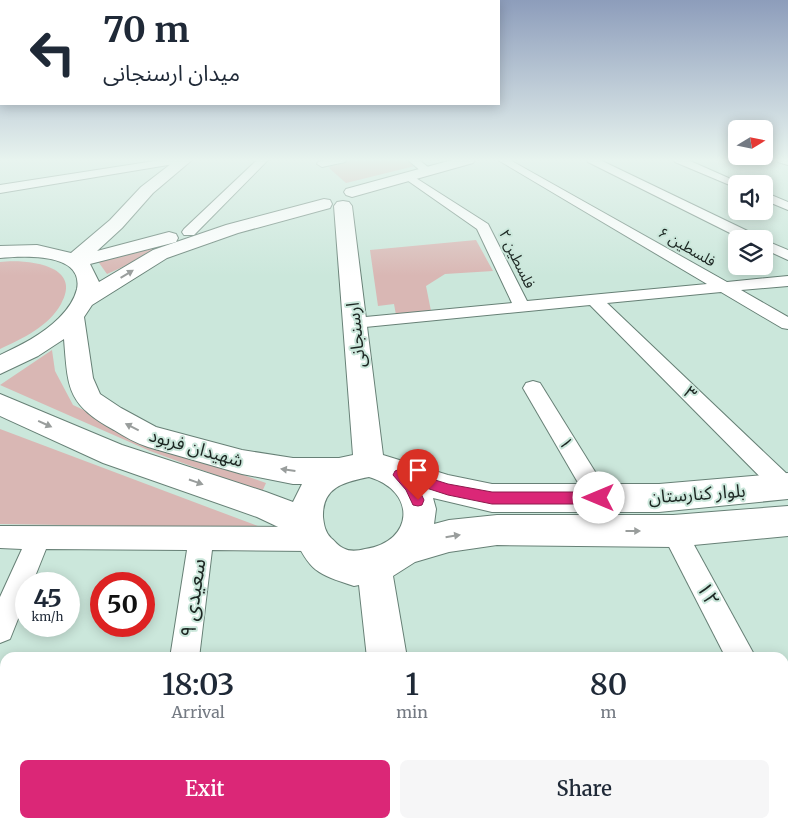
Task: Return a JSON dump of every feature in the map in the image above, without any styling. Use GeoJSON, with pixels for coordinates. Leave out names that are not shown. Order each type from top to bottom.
{"type":"FeatureCollection","features":[{"type":"Feature","properties":{"kind":"main road"},"geometry":{"type":"LineString","coordinates":[[80,233],[134,199]]}},
{"type":"Feature","properties":{"kind":"main road"},"geometry":{"type":"LineString","coordinates":[[75,261],[116,224],[139,199]]}},
{"type":"Feature","properties":{"kind":"main road"},"geometry":{"type":"LineString","coordinates":[[0,252],[37,250],[58,254],[75,261],[327,199]]}},
{"type":"Feature","properties":{"kind":"main road"},"geometry":{"type":"LineString","coordinates":[[0,365],[23,354],[52,336],[79,309],[160,254],[329,199]]}},
{"type":"Feature","properties":{"kind":"main road","name":"ارسنجانی"},"geometry":{"type":"LineString","coordinates":[[334,199],[355,323],[369,464]]}},
{"type":"Feature","properties":{"kind":"main road"},"geometry":{"type":"LineString","coordinates":[[116,224],[113,235],[119,242],[134,245],[150,244]]}},
{"type":"Feature","properties":{"kind":"main road"},"geometry":{"type":"LineString","coordinates":[[37,250],[63,240]]}},
{"type":"Feature","properties":{"kind":"main road","name":"شهيدان فربود"},"geometry":{"type":"LineString","coordinates":[[75,261],[85,271],[89,284],[79,309],[80,378],[89,400],[111,416],[148,436],[242,462],[293,471],[337,470]]}},
{"type":"Feature","properties":{"kind":"main road","name":"شهيدان فربود"},"geometry":{"type":"LineString","coordinates":[[0,404],[113,454],[266,506],[307,531]]}},
{"type":"Feature","properties":{"kind":"main road"},"geometry":{"type":"LineString","coordinates":[[369,464],[385,467],[400,475],[411,486],[418,500],[420,516],[416,533],[406,548],[392,560],[374,567],[354,568],[336,563],[320,553],[307,531],[306,507],[312,492],[323,479],[337,470],[353,465],[369,464]]}},
{"type":"Feature","properties":{"kind":"main road","name":"بلوار کنارستان"},"geometry":{"type":"LineString","coordinates":[[400,475],[448,489],[492,498],[658,498],[786,486]]}},
{"type":"Feature","properties":{"kind":"main road","name":"بلوار کنارستان"},"geometry":{"type":"LineString","coordinates":[[406,548],[449,536],[497,530],[673,531],[788,521]]}},
{"type":"Feature","properties":{"kind":"main road"},"geometry":{"type":"LineString","coordinates":[[374,567],[386,652]]}},
{"type":"Feature","properties":{"kind":"street"},"geometry":{"type":"LineString","coordinates":[[189,232],[223,199]]}},
{"type":"Feature","properties":{"kind":"street","name":"فلسطین ۲"},"geometry":{"type":"LineString","coordinates":[[441,199],[483,227],[522,307]]}},
{"type":"Feature","properties":{"kind":"street","name":"فلسطین ۶"},"geometry":{"type":"LineString","coordinates":[[570,199],[788,324]]}},
{"type":"Feature","properties":{"kind":"street"},"geometry":{"type":"LineString","coordinates":[[671,199],[735,230]]}},
{"type":"Feature","properties":{"kind":"street"},"geometry":{"type":"LineString","coordinates":[[773,200],[788,206]]}},
{"type":"Feature","properties":{"kind":"street"},"geometry":{"type":"LineString","coordinates":[[773,248],[788,256]]}},
{"type":"Feature","properties":{"kind":"street"},"geometry":{"type":"LineString","coordinates":[[355,323],[788,281]]}},
{"type":"Feature","properties":{"kind":"street","name":"۳"},"geometry":{"type":"LineString","coordinates":[[594,300],[786,486]]}},
{"type":"Feature","properties":{"kind":"street","name":"۱"},"geometry":{"type":"LineString","coordinates":[[533,388],[599,498]]}},
{"type":"Feature","properties":{"kind":"street"},"geometry":{"type":"LineString","coordinates":[[0,537],[201,538],[307,531]]}},
{"type":"Feature","properties":{"kind":"street","name":"۱۲"},"geometry":{"type":"LineString","coordinates":[[673,531],[739,652]]}},
{"type":"Feature","properties":{"kind":"street"},"geometry":{"type":"LineString","coordinates":[[0,629],[39,537]]}},
{"type":"Feature","properties":{"kind":"street","name":"سعیدی ۹"},"geometry":{"type":"LineString","coordinates":[[185,652],[201,538]]}},
{"type":"Feature","properties":{"kind":"shaded area"},"geometry":{"type":"Polygon","coordinates":[[[183,240],[107,274],[97,260],[183,240]]]}},
{"type":"Feature","properties":{"kind":"shaded area"},"geometry":{"type":"Polygon","coordinates":[[[476,240],[493,271],[445,274],[426,286],[431,311],[396,315],[394,304],[378,306],[370,250],[476,240]]]}},
{"type":"Feature","properties":{"kind":"shaded area"},"geometry":{"type":"Polygon","coordinates":[[[0,262],[36,263],[49,267],[58,272],[65,280],[66,291],[61,304],[50,319],[26,336],[0,349],[0,262]]]}},
{"type":"Feature","properties":{"kind":"shaded area"},"geometry":{"type":"Polygon","coordinates":[[[52,350],[55,371],[73,405],[157,444],[266,483],[262,492],[150,451],[0,385],[52,350]]]}},
{"type":"Feature","properties":{"kind":"shaded area"},"geometry":{"type":"Polygon","coordinates":[[[0,429],[263,528],[0,524],[0,429]]]}},
{"type":"Feature","properties":{"kind":"route"},"geometry":{"type":"LineString","coordinates":[[418,500],[411,486],[400,475],[448,489],[492,498],[599,498]]}}]}
